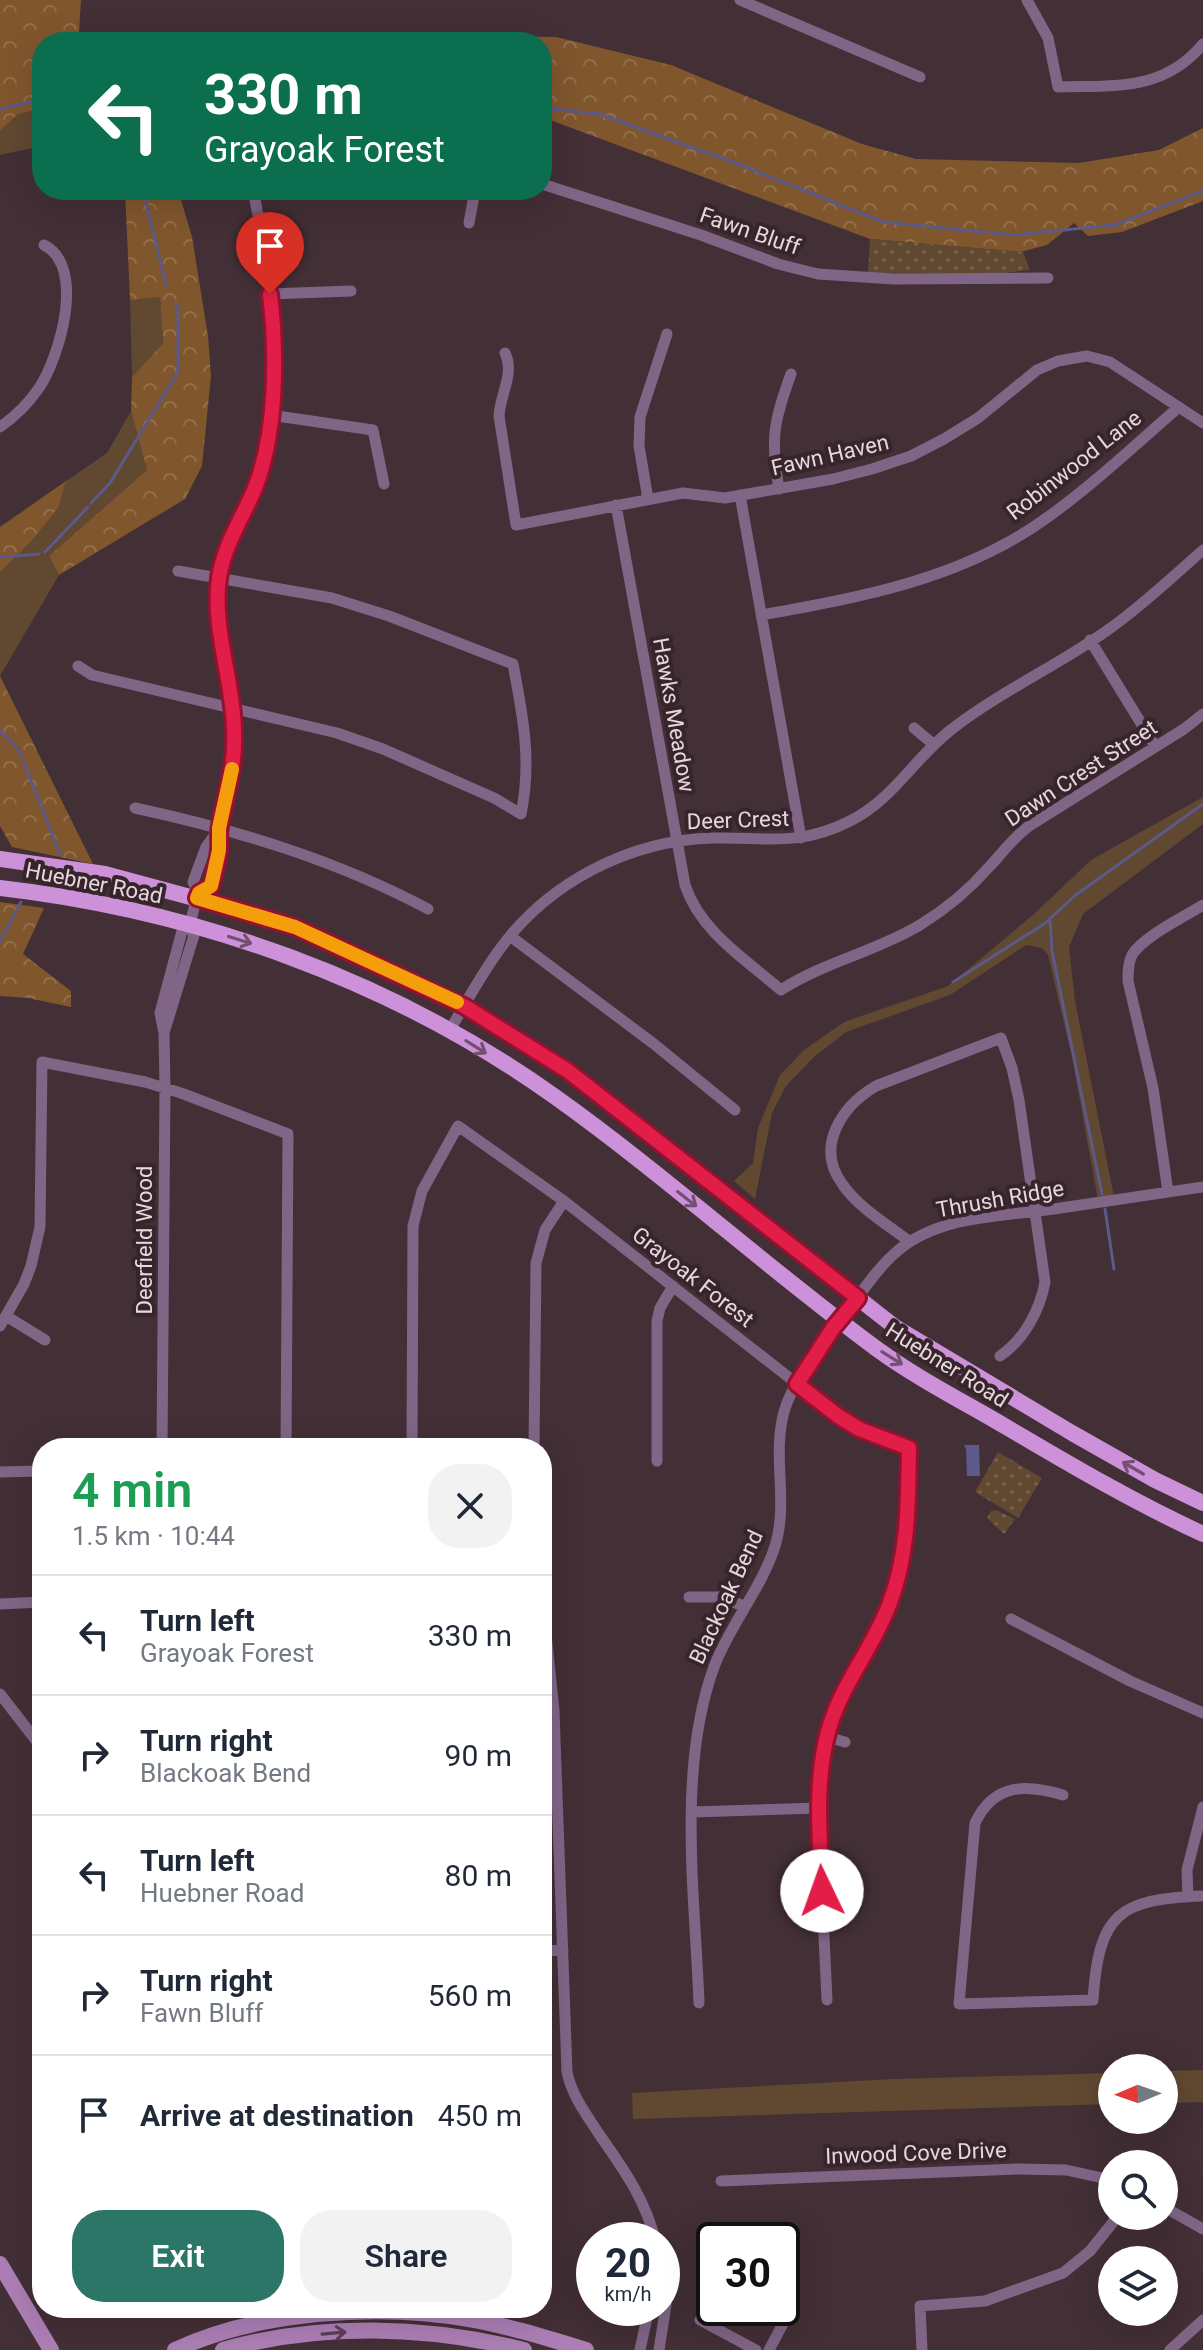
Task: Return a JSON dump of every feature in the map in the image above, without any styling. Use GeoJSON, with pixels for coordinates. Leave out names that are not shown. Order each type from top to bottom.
{"type":"FeatureCollection","features":[{"type":"Feature","properties":{"kind":"main road","name":"Huebner Road"},"geometry":{"type":"LineString","coordinates":[[0,859],[105,874],[198,895],[295,927],[464,1006],[568,1071],[895,1327],[1155,1480],[1203,1503]]}},
{"type":"Feature","properties":{"kind":"main road","name":"Huebner Road"},"geometry":{"type":"LineString","coordinates":[[0,888],[99,902],[285,954],[378,993],[450,1030],[552,1094],[879,1350],[1142,1506],[1203,1534]]}},
{"type":"Feature","properties":{"kind":"main road"},"geometry":{"type":"LineString","coordinates":[[0,2264],[32,2318]]}},
{"type":"Feature","properties":{"kind":"main road"},"geometry":{"type":"LineString","coordinates":[[24,2304],[44,2350]]}},
{"type":"Feature","properties":{"kind":"main road"},"geometry":{"type":"LineString","coordinates":[[32,2318],[51,2350]]}},
{"type":"Feature","properties":{"kind":"main road"},"geometry":{"type":"LineString","coordinates":[[175,2350],[231,2330],[305,2318]]}},
{"type":"Feature","properties":{"kind":"main road"},"geometry":{"type":"LineString","coordinates":[[465,2318],[586,2350]]}},
{"type":"Feature","properties":{"kind":"main road"},"geometry":{"type":"LineString","coordinates":[[223,2350],[341,2332],[402,2331],[463,2337],[524,2350]]}},
{"type":"Feature","properties":{"kind":"street"},"geometry":{"type":"LineString","coordinates":[[740,0],[920,77]]}},
{"type":"Feature","properties":{"kind":"street"},"geometry":{"type":"LineString","coordinates":[[1027,0],[1048,38],[1058,87],[1145,82],[1176,69],[1203,44]]}},
{"type":"Feature","properties":{"kind":"street","name":"Fawn Bluff"},"geometry":{"type":"LineString","coordinates":[[552,187],[701,235],[778,264],[818,274],[893,279],[1048,278]]}},
{"type":"Feature","properties":{"kind":"street"},"geometry":{"type":"LineString","coordinates":[[198,895],[211,886],[233,760],[230,683],[218,612],[219,577],[231,537],[255,487],[274,379],[270,294],[255,200]]}},
{"type":"Feature","properties":{"kind":"street"},"geometry":{"type":"LineString","coordinates":[[469,223],[473,200]]}},
{"type":"Feature","properties":{"kind":"street"},"geometry":{"type":"LineString","coordinates":[[0,427],[21,410],[40,387],[61,339],[66,302],[64,271],[58,257],[44,245]]}},
{"type":"Feature","properties":{"kind":"street"},"geometry":{"type":"LineString","coordinates":[[270,294],[351,291]]}},
{"type":"Feature","properties":{"kind":"street"},"geometry":{"type":"LineString","coordinates":[[648,499],[639,446],[640,417],[667,334]]}},
{"type":"Feature","properties":{"kind":"street","name":"Fawn Haven"},"geometry":{"type":"LineString","coordinates":[[505,353],[510,362],[499,416],[516,525],[683,493],[725,498],[846,476],[911,456],[978,418],[1037,370],[1071,357],[1095,357],[1110,362],[1203,423]]}},
{"type":"Feature","properties":{"kind":"street"},"geometry":{"type":"LineString","coordinates":[[779,489],[773,453],[774,429],[791,374]]}},
{"type":"Feature","properties":{"kind":"street","name":"Robinwood Lane"},"geometry":{"type":"LineString","coordinates":[[761,615],[907,586],[956,568],[1003,545],[1048,517],[1179,407]]}},
{"type":"Feature","properties":{"kind":"street"},"geometry":{"type":"LineString","coordinates":[[270,415],[373,430],[384,484]]}},
{"type":"Feature","properties":{"kind":"street"},"geometry":{"type":"LineString","coordinates":[[740,495],[801,838]]}},
{"type":"Feature","properties":{"kind":"street","name":"Hawks Meadow"},"geometry":{"type":"LineString","coordinates":[[616,505],[685,885],[699,914],[713,931],[781,990]]}},
{"type":"Feature","properties":{"kind":"street","name":"Deer Crest"},"geometry":{"type":"LineString","coordinates":[[450,1030],[510,936],[536,909],[582,875],[633,852],[676,841],[716,838],[767,841],[801,838],[839,827],[870,809],[897,785],[933,744],[956,726],[1121,621],[1203,550]]}},
{"type":"Feature","properties":{"kind":"street"},"geometry":{"type":"LineString","coordinates":[[78,666],[92,675],[337,733],[383,749],[494,798],[521,814],[527,789],[527,741],[513,664],[389,616],[332,598],[178,571]]}},
{"type":"Feature","properties":{"kind":"street"},"geometry":{"type":"LineString","coordinates":[[1090,640],[1155,746]]}},
{"type":"Feature","properties":{"kind":"street","name":"Dawn Crest Street"},"geometry":{"type":"LineString","coordinates":[[781,990],[821,967],[893,940],[920,925],[969,888],[1017,835],[1203,714]]}},
{"type":"Feature","properties":{"kind":"street"},"geometry":{"type":"LineString","coordinates":[[914,728],[933,744]]}},
{"type":"Feature","properties":{"kind":"street"},"geometry":{"type":"LineString","coordinates":[[135,808],[297,851],[388,888],[428,909]]}},
{"type":"Feature","properties":{"kind":"street"},"geometry":{"type":"LineString","coordinates":[[190,927],[198,895],[193,882],[206,847],[219,828]]}},
{"type":"Feature","properties":{"kind":"street"},"geometry":{"type":"LineString","coordinates":[[1168,1192],[1153,1088],[1128,981],[1128,968],[1132,955],[1149,939],[1203,905]]}},
{"type":"Feature","properties":{"kind":"street","name":"Deerfield Wood"},"geometry":{"type":"LineString","coordinates":[[162,1438],[165,1088],[160,1005],[182,931],[190,927]]}},
{"type":"Feature","properties":{"kind":"street"},"geometry":{"type":"LineString","coordinates":[[510,936],[654,1044],[735,1110]]}},
{"type":"Feature","properties":{"kind":"street"},"geometry":{"type":"LineString","coordinates":[[910,1242],[842,1185],[832,1160],[831,1147],[838,1122],[860,1095],[876,1086],[1001,1038],[1016,1085],[1045,1268],[1043,1295],[1018,1342],[1000,1356]]}},
{"type":"Feature","properties":{"kind":"street"},"geometry":{"type":"LineString","coordinates":[[45,1340],[3,1321],[31,1266],[40,1227],[42,1062],[165,1088],[288,1134],[286,1438]]}},
{"type":"Feature","properties":{"kind":"street","name":"Grayoak Forest"},"geometry":{"type":"LineString","coordinates":[[412,1438],[414,1214],[427,1180],[458,1126],[564,1201],[838,1416],[859,1429],[909,1448],[909,1512],[898,1577],[876,1634],[837,1705],[827,1737]]}},
{"type":"Feature","properties":{"kind":"street","name":"Thrush Ridge"},"geometry":{"type":"LineString","coordinates":[[840,1320],[894,1253],[910,1242],[953,1223],[1203,1187]]}},
{"type":"Feature","properties":{"kind":"street"},"geometry":{"type":"LineString","coordinates":[[534,1438],[536,1263],[545,1230],[564,1201]]}},
{"type":"Feature","properties":{"kind":"street"},"geometry":{"type":"LineString","coordinates":[[657,1461],[657,1321],[660,1308],[673,1286]]}},
{"type":"Feature","properties":{"kind":"street","name":"Blackoak Bend"},"geometry":{"type":"LineString","coordinates":[[699,2003],[692,1812],[692,1772],[697,1733],[715,1666],[763,1575],[776,1542],[782,1508],[780,1430],[785,1408],[797,1384],[840,1320]]}},
{"type":"Feature","properties":{"kind":"street"},"geometry":{"type":"LineString","coordinates":[[0,1472],[32,1471]]}},
{"type":"Feature","properties":{"kind":"street"},"geometry":{"type":"LineString","coordinates":[[689,1597],[719,1597],[744,1606]]}},
{"type":"Feature","properties":{"kind":"street"},"geometry":{"type":"LineString","coordinates":[[0,1604],[32,1602]]}},
{"type":"Feature","properties":{"kind":"street"},"geometry":{"type":"LineString","coordinates":[[1011,1619],[1130,1681],[1203,1713]]}},
{"type":"Feature","properties":{"kind":"street"},"geometry":{"type":"LineString","coordinates":[[552,1690],[566,2063],[571,2089],[633,2183],[650,2222]]}},
{"type":"Feature","properties":{"kind":"street"},"geometry":{"type":"LineString","coordinates":[[0,1694],[32,1732]]}},
{"type":"Feature","properties":{"kind":"street"},"geometry":{"type":"LineString","coordinates":[[827,2000],[819,1782],[827,1737],[845,1742]]}},
{"type":"Feature","properties":{"kind":"street"},"geometry":{"type":"LineString","coordinates":[[1063,1795],[1045,1789],[1011,1789],[997,1795],[982,1809],[975,1823],[959,2004],[1093,2000],[1098,1950],[1113,1923],[1138,1904],[1152,1899],[1203,1896]]}},
{"type":"Feature","properties":{"kind":"street"},"geometry":{"type":"LineString","coordinates":[[1188,1897],[1187,1870],[1203,1807]]}},
{"type":"Feature","properties":{"kind":"street"},"geometry":{"type":"LineString","coordinates":[[692,1812],[818,1808]]}},
{"type":"Feature","properties":{"kind":"street"},"geometry":{"type":"LineString","coordinates":[[552,1951],[563,1950]]}},
{"type":"Feature","properties":{"kind":"street","name":"Inwood Cove Drive"},"geometry":{"type":"LineString","coordinates":[[721,2181],[1018,2169],[1066,2170],[1098,2177]]}},
{"type":"Feature","properties":{"kind":"street"},"geometry":{"type":"LineString","coordinates":[[1178,2215],[1203,2229]]}},
{"type":"Feature","properties":{"kind":"street"},"geometry":{"type":"LineString","coordinates":[[922,2350],[920,2306],[985,2301],[1063,2273],[1090,2251],[1107,2230]]}},
{"type":"Feature","properties":{"kind":"street"},"geometry":{"type":"LineString","coordinates":[[1170,2350],[1203,2320]]}},
{"type":"Feature","properties":{"kind":"street"},"geometry":{"type":"LineString","coordinates":[[250,2326],[257,2343]]}},
{"type":"Feature","properties":{"kind":"street"},"geometry":{"type":"LineString","coordinates":[[640,2350],[645,2326]]}},
{"type":"Feature","properties":{"kind":"street"},"geometry":{"type":"LineString","coordinates":[[659,2350],[663,2326]]}},
{"type":"Feature","properties":{"kind":"street"},"geometry":{"type":"LineString","coordinates":[[711,2326],[756,2350]]}},
{"type":"Feature","properties":{"kind":"street"},"geometry":{"type":"LineString","coordinates":[[769,2350],[782,2326]]}},
{"type":"Feature","properties":{"kind":"shaded area"},"geometry":{"type":"Polygon","coordinates":[[[32,111],[32,148],[0,155],[0,131],[18,114],[32,111]]]}},
{"type":"Feature","properties":{"kind":"shaded area"},"geometry":{"type":"Polygon","coordinates":[[[870,239],[1023,252],[1030,270],[1003,273],[868,273],[870,239]]]}},
{"type":"Feature","properties":{"kind":"shaded area"},"geometry":{"type":"Polygon","coordinates":[[[160,296],[163,343],[132,377],[130,300],[160,296]]]}},
{"type":"Feature","properties":{"kind":"shaded area"},"geometry":{"type":"Polygon","coordinates":[[[131,411],[147,470],[49,556],[59,575],[0,676],[0,572],[30,543],[59,507],[66,481],[107,453],[131,411]]]}},
{"type":"Feature","properties":{"kind":"shaded area"},"geometry":{"type":"Polygon","coordinates":[[[1203,797],[1203,824],[1083,914],[1069,947],[1075,1001],[1114,1197],[1098,1200],[1072,1057],[1048,955],[1042,948],[1026,945],[950,995],[846,1032],[814,1057],[786,1086],[772,1113],[755,1199],[734,1181],[753,1163],[758,1128],[780,1075],[804,1050],[844,1022],[948,986],[1034,914],[1091,860],[1203,797]]]}},
{"type":"Feature","properties":{"kind":"shaded area"},"geometry":{"type":"Polygon","coordinates":[[[964,1445],[979,1445],[980,1476],[967,1476],[964,1445]]]}},
{"type":"Feature","properties":{"kind":"shaded area"},"geometry":{"type":"Polygon","coordinates":[[[998,1452],[1042,1478],[1018,1518],[975,1492],[998,1452]]]}},
{"type":"Feature","properties":{"kind":"shaded area"},"geometry":{"type":"Polygon","coordinates":[[[996,1510],[1015,1519],[1004,1534],[987,1518],[991,1511],[996,1510]]]}},
{"type":"Feature","properties":{"kind":"shaded area"},"geometry":{"type":"Polygon","coordinates":[[[1203,2070],[1203,2102],[1178,2103],[1178,2071],[1203,2070]]]}},
{"type":"Feature","properties":{"kind":"shaded area"},"geometry":{"type":"Polygon","coordinates":[[[1098,2073],[1098,2104],[633,2119],[632,2093],[893,2079],[1098,2073]]]}},
{"type":"Feature","properties":{"kind":"green space"},"geometry":{"type":"Polygon","coordinates":[[[0,0],[81,0],[79,32],[32,32],[32,111],[18,114],[0,131],[0,0]]]}},
{"type":"Feature","properties":{"kind":"green space"},"geometry":{"type":"Polygon","coordinates":[[[552,37],[671,65],[862,144],[916,159],[1079,163],[1159,150],[1203,128],[1203,201],[1122,232],[1088,236],[1074,223],[1047,245],[1020,252],[870,239],[552,121],[552,37]]]}},
{"type":"Feature","properties":{"kind":"green space"},"geometry":{"type":"Polygon","coordinates":[[[125,200],[181,200],[192,237],[208,336],[211,376],[202,466],[185,499],[59,575],[49,556],[147,470],[131,411],[132,377],[163,343],[160,297],[130,300],[125,200]]]}},
{"type":"Feature","properties":{"kind":"green space"},"geometry":{"type":"Polygon","coordinates":[[[66,481],[59,507],[30,543],[0,572],[0,527],[66,481]]]}},
{"type":"Feature","properties":{"kind":"green space"},"geometry":{"type":"Polygon","coordinates":[[[0,676],[93,864],[12,847],[0,826],[0,676]]]}},
{"type":"Feature","properties":{"kind":"green space"},"geometry":{"type":"Polygon","coordinates":[[[0,902],[44,908],[23,954],[71,991],[71,1007],[0,996],[0,902]]]}},
{"type":"Feature","properties":{"kind":"waterway"},"geometry":{"type":"LineString","coordinates":[[0,109],[32,101]]}},
{"type":"Feature","properties":{"kind":"waterway"},"geometry":{"type":"LineString","coordinates":[[552,109],[599,114],[738,164],[883,222],[1013,235],[1115,225],[1203,191]]}},
{"type":"Feature","properties":{"kind":"waterway"},"geometry":{"type":"LineString","coordinates":[[145,200],[166,285]]}},
{"type":"Feature","properties":{"kind":"waterway"},"geometry":{"type":"LineString","coordinates":[[91,503],[110,483],[178,372],[178,308],[175,303]]}},
{"type":"Feature","properties":{"kind":"waterway"},"geometry":{"type":"LineString","coordinates":[[45,552],[88,507]]}},
{"type":"Feature","properties":{"kind":"waterway"},"geometry":{"type":"LineString","coordinates":[[0,557],[39,554]]}},
{"type":"Feature","properties":{"kind":"waterway"},"geometry":{"type":"LineString","coordinates":[[0,730],[23,759]]}},
{"type":"Feature","properties":{"kind":"waterway"},"geometry":{"type":"LineString","coordinates":[[24,763],[60,854]]}},
{"type":"Feature","properties":{"kind":"waterway"},"geometry":{"type":"LineString","coordinates":[[953,982],[1044,924],[1077,894],[1203,804]]}},
{"type":"Feature","properties":{"kind":"waterway"},"geometry":{"type":"LineString","coordinates":[[0,941],[21,902]]}},
{"type":"Feature","properties":{"kind":"waterway"},"geometry":{"type":"LineString","coordinates":[[1050,919],[1052,951],[1102,1194]]}},
{"type":"Feature","properties":{"kind":"waterway"},"geometry":{"type":"LineString","coordinates":[[1105,1209],[1114,1269]]}},
{"type":"Feature","properties":{"kind":"slow traffic"},"geometry":{"type":"LineString","coordinates":[[232,769],[211,886],[199,893],[197,898],[295,927],[457,1002]]}},
{"type":"Feature","properties":{"kind":"route"},"geometry":{"type":"LineString","coordinates":[[270,294],[274,379],[267,438],[255,487],[224,554],[219,577],[220,632],[230,683],[234,727],[231,784],[219,828],[219,850],[211,886],[199,893],[197,898],[295,927],[464,1006],[568,1071],[858,1298],[833,1328],[797,1384],[859,1429],[909,1448],[909,1512],[903,1554],[889,1606],[837,1705],[822,1756],[818,1808],[822,1891]]}}]}
